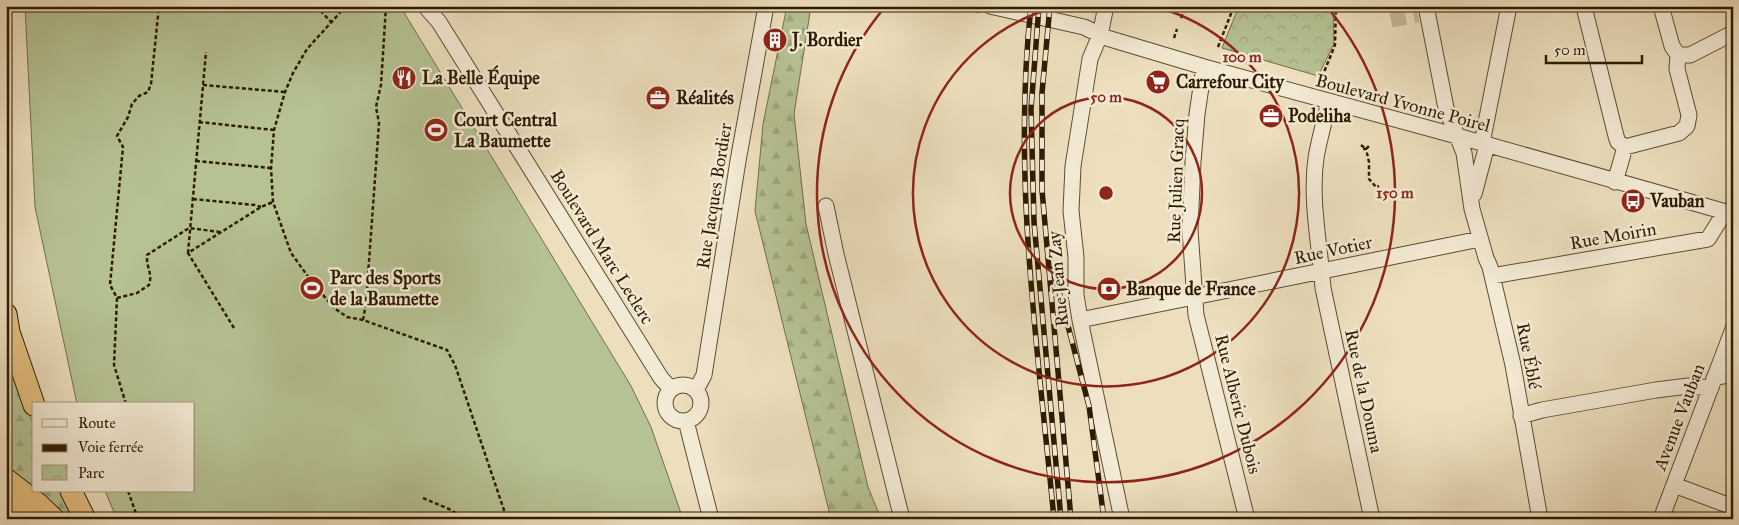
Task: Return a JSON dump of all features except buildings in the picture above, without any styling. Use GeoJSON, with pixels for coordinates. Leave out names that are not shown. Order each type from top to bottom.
{"type":"FeatureCollection","features":[{"type":"Feature","properties":{"kind":"highway"},"geometry":{"type":"LineString","coordinates":[[6,314],[33,402]]}},
{"type":"Feature","properties":{"kind":"highway"},"geometry":{"type":"LineString","coordinates":[[6,478],[54,519]]}},
{"type":"Feature","properties":{"kind":"highway"},"geometry":{"type":"LineString","coordinates":[[72,492],[85,519]]}},
{"type":"Feature","properties":{"kind":"highway"},"geometry":{"type":"LineString","coordinates":[[6,502],[27,519]]}},
{"type":"Feature","properties":{"kind":"street","name":"Boulevard Marc Leclerc"},"geometry":{"type":"LineString","coordinates":[[425,6],[439,22],[661,378],[671,389]]}},
{"type":"Feature","properties":{"kind":"street","name":"Boulevard Marc Leclerc"},"geometry":{"type":"LineString","coordinates":[[435,6],[439,22]]}},
{"type":"Feature","properties":{"kind":"street","name":"Rue Jacques Bordier"},"geometry":{"type":"LineString","coordinates":[[696,390],[704,375],[766,6]]}},
{"type":"Feature","properties":{"kind":"street","name":"Boulevard Yvonne Poirel"},"geometry":{"type":"LineString","coordinates":[[990,6],[1084,27],[1107,38],[1204,67],[1729,213]]}},
{"type":"Feature","properties":{"kind":"street","name":"Rue Jean Zay"},"geometry":{"type":"LineString","coordinates":[[1106,6],[1100,34],[1090,59],[1073,166],[1070,211],[1076,257],[1076,295],[1080,320],[1122,519]]}},
{"type":"Feature","properties":{"kind":"street","name":"Rue Éblé"},"geometry":{"type":"LineString","coordinates":[[1471,203],[1484,144],[1509,6]]}},
{"type":"Feature","properties":{"kind":"street"},"geometry":{"type":"LineString","coordinates":[[1586,6],[1585,11],[1616,136],[1618,142],[1625,147],[1680,133],[1687,126],[1689,115],[1677,69],[1678,55],[1672,46],[1661,6]]}},
{"type":"Feature","properties":{"kind":"street","name":"Rue Éblé"},"geometry":{"type":"LineString","coordinates":[[1424,12],[1446,108],[1464,153],[1471,203],[1492,276],[1513,365],[1540,519]]}},
{"type":"Feature","properties":{"kind":"street"},"geometry":{"type":"LineString","coordinates":[[1678,55],[1690,55],[1733,33]]}},
{"type":"Feature","properties":{"kind":"street","name":"Rue Julien Gracq"},"geometry":{"type":"LineString","coordinates":[[1194,298],[1190,230],[1197,114],[1204,67]]}},
{"type":"Feature","properties":{"kind":"street","name":"Rue de la Douma"},"geometry":{"type":"LineString","coordinates":[[1329,101],[1316,158],[1315,199],[1323,288],[1372,519]]}},
{"type":"Feature","properties":{"kind":"street"},"geometry":{"type":"LineString","coordinates":[[1615,182],[1625,147]]}},
{"type":"Feature","properties":{"kind":"street"},"geometry":{"type":"LineString","coordinates":[[826,206],[836,254],[902,519]]}},
{"type":"Feature","properties":{"kind":"street","name":"Rue Moirin"},"geometry":{"type":"LineString","coordinates":[[1492,276],[1708,239],[1729,213]]}},
{"type":"Feature","properties":{"kind":"street","name":"Rue Votier"},"geometry":{"type":"LineString","coordinates":[[1080,320],[1480,239]]}},
{"type":"Feature","properties":{"kind":"street","name":"Rue Alberic Dubois"},"geometry":{"type":"LineString","coordinates":[[1194,298],[1196,315],[1248,519]]}},
{"type":"Feature","properties":{"kind":"street","name":"Avenue Vauban"},"geometry":{"type":"LineString","coordinates":[[1661,519],[1733,329]]}},
{"type":"Feature","properties":{"kind":"street"},"geometry":{"type":"LineString","coordinates":[[1521,416],[1542,410],[1656,390],[1712,383],[1733,374]]}},
{"type":"Feature","properties":{"kind":"street"},"geometry":{"type":"LineString","coordinates":[[684,384],[696,390],[701,399],[700,409],[695,417],[686,421],[672,418],[666,409],[665,398],[671,389],[684,384]]}},
{"type":"Feature","properties":{"kind":"street"},"geometry":{"type":"LineString","coordinates":[[686,421],[711,519]]}},
{"type":"Feature","properties":{"kind":"street"},"geometry":{"type":"LineString","coordinates":[[1674,485],[1733,507]]}},
{"type":"Feature","properties":{"kind":"path"},"geometry":{"type":"LineString","coordinates":[[125,402],[114,365],[117,298],[110,285],[123,147],[117,136],[128,117],[132,104],[138,96],[148,92],[151,84],[159,6]]}},
{"type":"Feature","properties":{"kind":"path"},"geometry":{"type":"LineString","coordinates":[[316,6],[331,22]]}},
{"type":"Feature","properties":{"kind":"path"},"geometry":{"type":"LineString","coordinates":[[346,6],[307,49],[293,73],[285,92],[274,130],[271,168],[273,202],[291,252],[312,282],[334,308],[347,317],[363,320],[447,350],[454,364],[508,519]]}},
{"type":"Feature","properties":{"kind":"path"},"geometry":{"type":"LineString","coordinates":[[363,320],[367,293],[379,123],[376,107],[381,85],[386,6]]}},
{"type":"Feature","properties":{"kind":"path"},"geometry":{"type":"LineString","coordinates":[[1181,18],[1186,6]]}},
{"type":"Feature","properties":{"kind":"path"},"geometry":{"type":"LineString","coordinates":[[1218,47],[1234,6]]}},
{"type":"Feature","properties":{"kind":"path"},"geometry":{"type":"LineString","coordinates":[[1322,76],[1335,45],[1336,6]]}},
{"type":"Feature","properties":{"kind":"path"},"geometry":{"type":"LineString","coordinates":[[1174,38],[1177,29]]}},
{"type":"Feature","properties":{"kind":"path"},"geometry":{"type":"LineString","coordinates":[[206,52],[188,253],[234,328]]}},
{"type":"Feature","properties":{"kind":"path"},"geometry":{"type":"LineString","coordinates":[[203,85],[285,92]]}},
{"type":"Feature","properties":{"kind":"path"},"geometry":{"type":"LineString","coordinates":[[200,122],[274,130]]}},
{"type":"Feature","properties":{"kind":"path"},"geometry":{"type":"LineString","coordinates":[[1369,146],[1363,148],[1369,162],[1369,179],[1376,187],[1379,186]]}},
{"type":"Feature","properties":{"kind":"path"},"geometry":{"type":"LineString","coordinates":[[196,161],[271,168]]}},
{"type":"Feature","properties":{"kind":"path"},"geometry":{"type":"LineString","coordinates":[[192,199],[255,205],[261,208]]}},
{"type":"Feature","properties":{"kind":"path"},"geometry":{"type":"LineString","coordinates":[[188,253],[273,202]]}},
{"type":"Feature","properties":{"kind":"path"},"geometry":{"type":"LineString","coordinates":[[117,298],[137,293],[149,285],[152,278],[146,262],[146,255],[189,228],[221,232]]}},
{"type":"Feature","properties":{"kind":"path"},"geometry":{"type":"LineString","coordinates":[[128,492],[138,519]]}},
{"type":"Feature","properties":{"kind":"path"},"geometry":{"type":"LineString","coordinates":[[423,498],[449,509],[466,519]]}},
{"type":"Feature","properties":{"kind":"green space","name":"Parc des Sports de la Baumette"},"geometry":{"type":"Polygon","coordinates":[[[25,6],[400,6],[631,386],[651,427],[683,519],[117,519],[105,492],[195,492],[195,402],[77,402],[35,207],[25,6]]]}},
{"type":"Feature","properties":{"kind":"green space"},"geometry":{"type":"Polygon","coordinates":[[[787,6],[811,6],[794,114],[806,224],[868,487],[881,519],[831,519],[755,211],[763,124],[787,6]]]}},
{"type":"Feature","properties":{"kind":"green space"},"geometry":{"type":"Polygon","coordinates":[[[1239,6],[1333,6],[1334,44],[1318,76],[1222,48],[1239,6]]]}},
{"type":"Feature","properties":{"kind":"green space"},"geometry":{"type":"Polygon","coordinates":[[[6,340],[17,388],[32,421],[32,491],[6,468],[6,340]]]}},
{"type":"Feature","properties":{"kind":"green space"},"geometry":{"type":"Polygon","coordinates":[[[33,492],[66,492],[79,519],[64,519],[33,492]]]}},
{"type":"Feature","properties":{"kind":"tunnel"},"geometry":{"type":"LineString","coordinates":[[1391,20],[1418,15]]}},
{"type":"Feature","properties":{"kind":"railway"},"geometry":{"type":"LineString","coordinates":[[1031,6],[1024,134],[1026,199],[1029,263],[1054,519]]}},
{"type":"Feature","properties":{"kind":"railway"},"geometry":{"type":"LineString","coordinates":[[1039,6],[1031,109],[1034,222],[1061,519]]}},
{"type":"Feature","properties":{"kind":"railway"},"geometry":{"type":"LineString","coordinates":[[1050,6],[1042,93],[1042,190],[1071,519]]}},
{"type":"Feature","properties":{"kind":"railway"},"geometry":{"type":"LineString","coordinates":[[1053,269],[1089,406],[1104,519]]}},
{"type":"Feature","properties":{"kind":"place","name":"J. Bordier"},"geometry":{"type":"Point","coordinates":[775,40]}},
{"type":"Feature","properties":{"kind":"place","name":"La Belle Équipe"},"geometry":{"type":"Point","coordinates":[404,78]}},
{"type":"Feature","properties":{"kind":"place","name":"Carrefour City"},"geometry":{"type":"Point","coordinates":[1158,82]}},
{"type":"Feature","properties":{"kind":"place","name":"Réalités"},"geometry":{"type":"Point","coordinates":[658,98]}},
{"type":"Feature","properties":{"kind":"place","name":"Podeliha"},"geometry":{"type":"Point","coordinates":[1271,116]}},
{"type":"Feature","properties":{"kind":"place","name":"Court Central La Baumette"},"geometry":{"type":"Point","coordinates":[436,130]}},
{"type":"Feature","properties":{"kind":"place","name":"Vauban"},"geometry":{"type":"Point","coordinates":[1633,201]}},
{"type":"Feature","properties":{"kind":"place","name":"Parc des Sports de la Baumette"},"geometry":{"type":"Point","coordinates":[312,288]}},
{"type":"Feature","properties":{"kind":"place","name":"Banque de France"},"geometry":{"type":"Point","coordinates":[1109,289]}}]}
